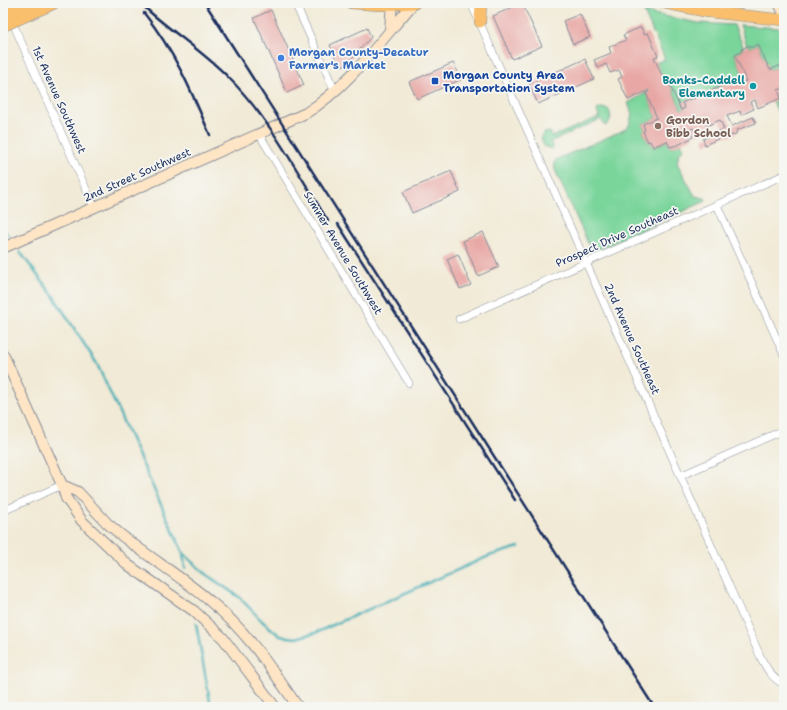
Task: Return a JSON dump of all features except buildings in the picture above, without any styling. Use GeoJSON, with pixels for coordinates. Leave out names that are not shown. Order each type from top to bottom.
{"type":"FeatureCollection","features":[{"type":"Feature","properties":{"kind":"main road"},"geometry":{"type":"LineString","coordinates":[[3,15],[30,3]]}},
{"type":"Feature","properties":{"kind":"main road"},"geometry":{"type":"LineString","coordinates":[[3,26],[55,3]]}},
{"type":"Feature","properties":{"kind":"main road"},"geometry":{"type":"LineString","coordinates":[[351,3],[414,3]]}},
{"type":"Feature","properties":{"kind":"main road"},"geometry":{"type":"LineString","coordinates":[[480,22],[481,3]]}},
{"type":"Feature","properties":{"kind":"main road"},"geometry":{"type":"LineString","coordinates":[[664,3],[709,12],[784,20]]}},
{"type":"Feature","properties":{"kind":"street","name":"1st Avenue Southwest"},"geometry":{"type":"LineString","coordinates":[[4,3],[94,207]]}},
{"type":"Feature","properties":{"kind":"street"},"geometry":{"type":"LineString","coordinates":[[295,3],[335,91]]}},
{"type":"Feature","properties":{"kind":"street","name":"2nd Street Southwest"},"geometry":{"type":"LineString","coordinates":[[3,248],[306,113],[335,91],[414,3]]}},
{"type":"Feature","properties":{"kind":"street","name":"2nd Avenue Southeast"},"geometry":{"type":"LineString","coordinates":[[471,3],[761,658],[770,674],[780,682]]}},
{"type":"Feature","properties":{"kind":"street"},"geometry":{"type":"LineString","coordinates":[[709,12],[735,3]]}},
{"type":"Feature","properties":{"kind":"street"},"geometry":{"type":"LineString","coordinates":[[779,3],[784,14]]}},
{"type":"Feature","properties":{"kind":"street"},"geometry":{"type":"LineString","coordinates":[[390,30],[392,4]]}},
{"type":"Feature","properties":{"kind":"street","name":"Sumner Avenue Southwest"},"geometry":{"type":"LineString","coordinates":[[259,134],[409,384]]}},
{"type":"Feature","properties":{"kind":"street","name":"Prospect Drive Southeast"},"geometry":{"type":"LineString","coordinates":[[459,319],[784,175]]}},
{"type":"Feature","properties":{"kind":"street"},"geometry":{"type":"LineString","coordinates":[[717,205],[784,355]]}},
{"type":"Feature","properties":{"kind":"street"},"geometry":{"type":"LineString","coordinates":[[3,354],[62,485],[66,498],[82,521],[128,565],[194,611],[223,638],[275,707]]}},
{"type":"Feature","properties":{"kind":"street"},"geometry":{"type":"LineString","coordinates":[[680,476],[784,430]]}},
{"type":"Feature","properties":{"kind":"street"},"geometry":{"type":"LineString","coordinates":[[3,511],[62,485],[78,492],[106,524],[212,602],[230,619],[264,658],[298,707]]}},
{"type":"Feature","properties":{"kind":"green space"},"geometry":{"type":"Polygon","coordinates":[[[644,12],[698,23],[734,25],[744,48],[735,55],[746,81],[741,83],[739,78],[693,99],[692,98],[682,103],[685,108],[681,110],[670,83],[666,85],[656,63],[665,59],[644,12]]]}},
{"type":"Feature","properties":{"kind":"green space"},"geometry":{"type":"Polygon","coordinates":[[[740,25],[779,28],[784,38],[784,71],[781,65],[770,70],[758,44],[750,48],[749,45],[747,46],[740,25]]]}},
{"type":"Feature","properties":{"kind":"green space"},"geometry":{"type":"Polygon","coordinates":[[[784,88],[784,110],[778,113],[773,101],[781,98],[778,90],[784,88]]]}},
{"type":"Feature","properties":{"kind":"green space"},"geometry":{"type":"Polygon","coordinates":[[[646,93],[657,118],[643,124],[645,130],[643,131],[648,142],[650,141],[654,147],[667,141],[670,147],[681,143],[684,149],[679,153],[677,163],[695,196],[705,198],[706,201],[592,252],[555,170],[554,163],[557,159],[622,131],[629,126],[632,114],[628,103],[646,93]]]}},
{"type":"Feature","properties":{"kind":"green space"},"geometry":{"type":"Polygon","coordinates":[[[600,108],[608,109],[610,114],[611,118],[605,126],[601,119],[550,142],[553,147],[552,149],[544,146],[541,137],[544,133],[550,132],[552,137],[599,117],[597,110],[600,108]]]}},
{"type":"Feature","properties":{"kind":"waterway"},"geometry":{"type":"LineString","coordinates":[[3,229],[7,234]]}},
{"type":"Feature","properties":{"kind":"waterway"},"geometry":{"type":"LineString","coordinates":[[20,252],[54,297],[97,364],[183,553],[185,568]]}},
{"type":"Feature","properties":{"kind":"waterway"},"geometry":{"type":"LineString","coordinates":[[183,553],[204,573],[239,597],[262,621],[280,636],[296,638],[315,633],[489,556],[519,547]]}},
{"type":"Feature","properties":{"kind":"waterway"},"geometry":{"type":"LineString","coordinates":[[196,624],[211,707]]}},
{"type":"Feature","properties":{"kind":"railway"},"geometry":{"type":"LineString","coordinates":[[140,3],[208,58],[244,94],[282,146],[328,221]]}},
{"type":"Feature","properties":{"kind":"railway"},"geometry":{"type":"LineString","coordinates":[[205,3],[654,707]]}},
{"type":"Feature","properties":{"kind":"railway"},"geometry":{"type":"LineString","coordinates":[[144,13],[165,42],[182,72],[210,135]]}},
{"type":"Feature","properties":{"kind":"railway"},"geometry":{"type":"LineString","coordinates":[[338,224],[515,500]]}},
{"type":"Feature","properties":{"kind":"place","name":"Morgan County-Decatur Farmer's Market"},"geometry":{"type":"Point","coordinates":[281,58]}},
{"type":"Feature","properties":{"kind":"place","name":"Morgan County Area Transportation System"},"geometry":{"type":"Point","coordinates":[435,81]}},
{"type":"Feature","properties":{"kind":"place","name":"Banks-Caddell Elementary"},"geometry":{"type":"Point","coordinates":[753,86]}},
{"type":"Feature","properties":{"kind":"place","name":"Gordon Bibb School"},"geometry":{"type":"Point","coordinates":[658,126]}}]}
